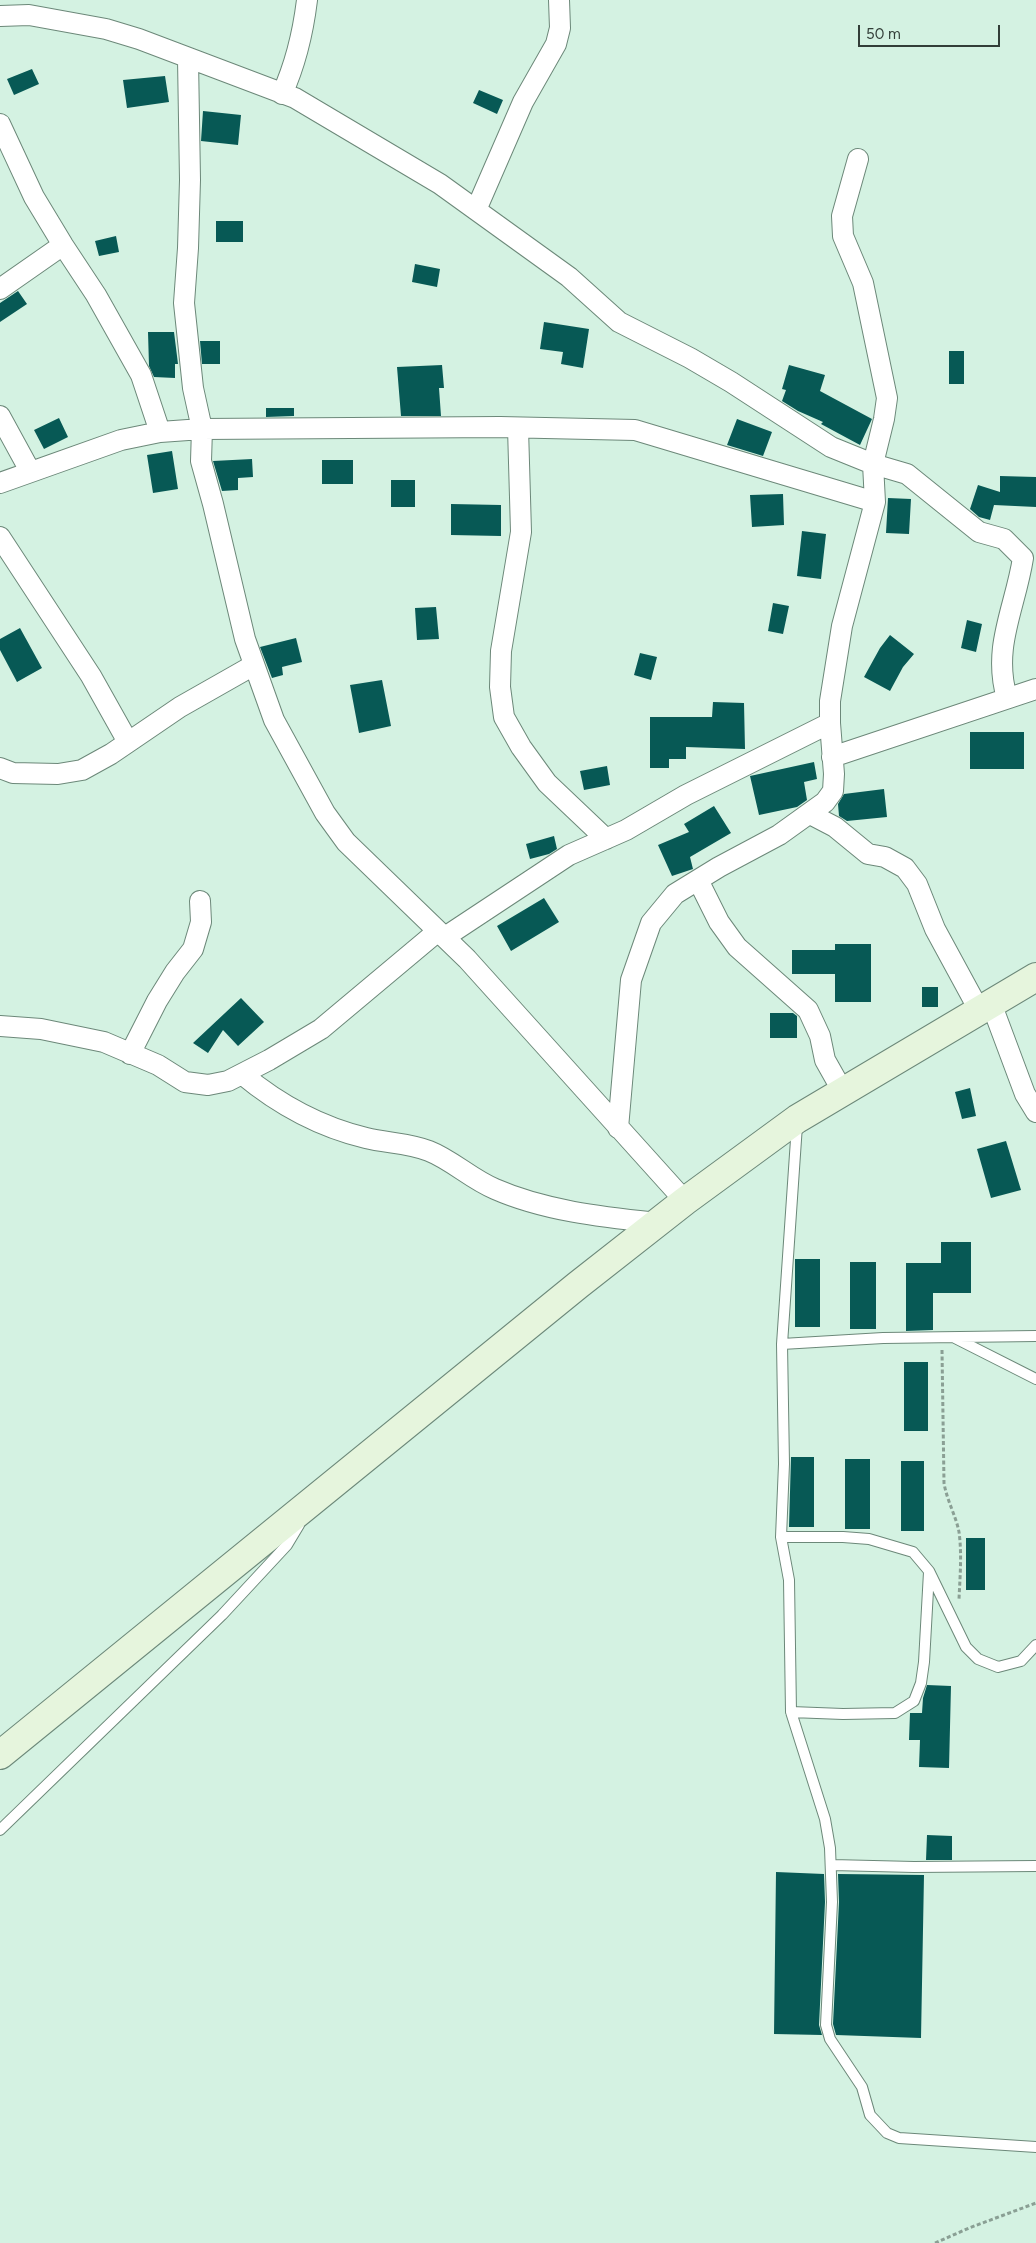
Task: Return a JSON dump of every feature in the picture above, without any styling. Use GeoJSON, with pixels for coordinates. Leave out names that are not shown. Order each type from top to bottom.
{"type":"FeatureCollection","features":[{"type":"Feature","properties":{"kind":"street"},"geometry":{"type":"LineString","coordinates":[[282,94],[294,67],[303,32],[307,0]]}},
{"type":"Feature","properties":{"kind":"street"},"geometry":{"type":"LineString","coordinates":[[476,210],[523,102],[556,44],[560,28],[559,0]]}},
{"type":"Feature","properties":{"kind":"street"},"geometry":{"type":"LineString","coordinates":[[0,16],[28,15],[82,24],[139,40],[295,98],[440,184],[569,277],[619,322],[690,358],[731,382],[831,447],[873,464],[907,474],[979,532],[1004,539],[1023,558],[1020,581],[1001,650],[1002,680],[1007,698]]}},
{"type":"Feature","properties":{"kind":"street"},"geometry":{"type":"LineString","coordinates":[[188,59],[190,180],[184,303],[193,388],[202,429],[201,461],[245,639],[274,720],[325,813],[346,842],[441,934],[515,1010],[618,1128],[685,1201]]}},
{"type":"Feature","properties":{"kind":"street"},"geometry":{"type":"LineString","coordinates":[[0,124],[34,196],[96,295],[141,375],[160,432]]}},
{"type":"Feature","properties":{"kind":"street"},"geometry":{"type":"LineString","coordinates":[[618,1128],[631,980],[651,923],[675,894],[779,835],[825,802],[833,791],[834,774],[830,701],[842,626],[875,502],[873,464],[884,419],[886,398],[863,283],[843,236],[842,216],[858,159]]}},
{"type":"Feature","properties":{"kind":"street"},"geometry":{"type":"LineString","coordinates":[[0,289],[63,245]]}},
{"type":"Feature","properties":{"kind":"street"},"geometry":{"type":"LineString","coordinates":[[0,416],[30,471]]}},
{"type":"Feature","properties":{"kind":"street"},"geometry":{"type":"LineString","coordinates":[[518,428],[521,532],[501,652],[500,687],[504,717],[521,747],[547,783],[606,838]]}},
{"type":"Feature","properties":{"kind":"street"},"geometry":{"type":"LineString","coordinates":[[0,483],[121,440],[160,432],[202,429],[518,428],[635,430],[875,502]]}},
{"type":"Feature","properties":{"kind":"street"},"geometry":{"type":"LineString","coordinates":[[0,537],[92,676],[128,742]]}},
{"type":"Feature","properties":{"kind":"street"},"geometry":{"type":"LineString","coordinates":[[4,776],[58,774],[82,770],[180,707],[254,665]]}},
{"type":"Feature","properties":{"kind":"street"},"geometry":{"type":"LineString","coordinates":[[832,756],[1036,689]]}},
{"type":"Feature","properties":{"kind":"street"},"geometry":{"type":"LineString","coordinates":[[0,1026],[50,1031],[104,1042],[158,1065],[185,1082],[208,1085],[228,1081],[269,1060],[321,1029],[441,934],[569,855],[626,830],[694,791],[830,723]]}},
{"type":"Feature","properties":{"kind":"street"},"geometry":{"type":"LineString","coordinates":[[810,814],[835,827],[848,840],[868,854],[885,857],[905,868],[917,884],[935,929],[985,1006],[1025,1094],[1036,1112]]}},
{"type":"Feature","properties":{"kind":"street"},"geometry":{"type":"LineString","coordinates":[[698,880],[719,922],[737,948],[808,1010],[820,1036],[826,1060],[843,1092]]}},
{"type":"Feature","properties":{"kind":"street"},"geometry":{"type":"LineString","coordinates":[[130,1054],[157,1001],[193,949],[201,922],[200,901]]}},
{"type":"Feature","properties":{"kind":"street"},"geometry":{"type":"LineString","coordinates":[[0,1755],[578,1285],[685,1201],[797,1119],[1036,977]]}},
{"type":"Feature","properties":{"kind":"street"},"geometry":{"type":"LineString","coordinates":[[242,1074],[260,1089],[319,1123],[339,1131],[430,1151],[494,1189],[563,1209],[658,1223]]}},
{"type":"Feature","properties":{"kind":"lane"},"geometry":{"type":"LineString","coordinates":[[797,1119],[782,1344],[784,1464],[781,1537],[790,1580],[791,1712],[825,1819],[832,1865],[826,2025],[830,2039],[862,2087],[867,2109],[873,2120],[886,2133],[899,2138],[1036,2147]]}},
{"type":"Feature","properties":{"kind":"lane"},"geometry":{"type":"LineString","coordinates":[[782,1344],[883,1338],[1036,1336]]}},
{"type":"Feature","properties":{"kind":"lane"},"geometry":{"type":"LineString","coordinates":[[946,1337],[1036,1379]]}},
{"type":"Feature","properties":{"kind":"lane"},"geometry":{"type":"LineString","coordinates":[[0,1830],[222,1616],[287,1544],[315,1500]]}},
{"type":"Feature","properties":{"kind":"lane"},"geometry":{"type":"LineString","coordinates":[[781,1537],[843,1537],[869,1540],[913,1552],[929,1571],[966,1647],[978,1659],[998,1667],[1021,1661],[1036,1644]]}},
{"type":"Feature","properties":{"kind":"lane"},"geometry":{"type":"LineString","coordinates":[[791,1712],[895,1713],[914,1701],[921,1683],[924,1662],[929,1571]]}},
{"type":"Feature","properties":{"kind":"lane"},"geometry":{"type":"LineString","coordinates":[[832,1865],[914,1867],[1036,1866]]}},
{"type":"Feature","properties":{"kind":"path"},"geometry":{"type":"LineString","coordinates":[[946,1337],[944,1484],[958,1530],[961,1550],[958,1633]]}},
{"type":"Feature","properties":{"kind":"path"},"geometry":{"type":"LineString","coordinates":[[935,2243],[969,2228],[1036,2204]]}},
{"type":"Feature","properties":{"kind":"building"},"geometry":{"type":"Polygon","coordinates":[[[32,69],[39,84],[14,95],[7,79],[32,69]]]}},
{"type":"Feature","properties":{"kind":"building"},"geometry":{"type":"Polygon","coordinates":[[[165,76],[169,102],[127,108],[123,80],[165,76]]]}},
{"type":"Feature","properties":{"kind":"building"},"geometry":{"type":"Polygon","coordinates":[[[479,90],[503,100],[497,114],[473,103],[479,90]]]}},
{"type":"Feature","properties":{"kind":"building"},"geometry":{"type":"Polygon","coordinates":[[[203,111],[241,115],[238,145],[201,141],[203,111]]]}},
{"type":"Feature","properties":{"kind":"building"},"geometry":{"type":"Polygon","coordinates":[[[216,221],[243,221],[243,242],[216,242],[216,221]]]}},
{"type":"Feature","properties":{"kind":"building"},"geometry":{"type":"Polygon","coordinates":[[[116,236],[119,252],[99,256],[95,241],[116,236]]]}},
{"type":"Feature","properties":{"kind":"building"},"geometry":{"type":"Polygon","coordinates":[[[415,264],[440,269],[437,287],[412,282],[415,264]]]}},
{"type":"Feature","properties":{"kind":"building"},"geometry":{"type":"Polygon","coordinates":[[[18,291],[27,304],[0,322],[0,303],[18,291]]]}},
{"type":"Feature","properties":{"kind":"building"},"geometry":{"type":"Polygon","coordinates":[[[544,322],[589,329],[583,368],[561,364],[563,352],[540,349],[544,322]]]}},
{"type":"Feature","properties":{"kind":"building"},"geometry":{"type":"Polygon","coordinates":[[[148,332],[174,332],[178,364],[175,364],[175,378],[154,377],[149,366],[148,332]]]}},
{"type":"Feature","properties":{"kind":"building"},"geometry":{"type":"Polygon","coordinates":[[[200,341],[220,341],[220,364],[202,364],[200,341]]]}},
{"type":"Feature","properties":{"kind":"building"},"geometry":{"type":"Polygon","coordinates":[[[949,351],[964,351],[964,384],[949,384],[949,351]]]}},
{"type":"Feature","properties":{"kind":"building"},"geometry":{"type":"Polygon","coordinates":[[[442,365],[444,388],[439,388],[441,416],[401,416],[397,367],[442,365]]]}},
{"type":"Feature","properties":{"kind":"building"},"geometry":{"type":"Polygon","coordinates":[[[789,365],[825,375],[820,391],[872,419],[860,445],[821,424],[823,422],[798,411],[782,401],[786,390],[782,389],[789,365]]]}},
{"type":"Feature","properties":{"kind":"building"},"geometry":{"type":"Polygon","coordinates":[[[266,408],[294,408],[294,416],[266,417],[266,408]]]}},
{"type":"Feature","properties":{"kind":"building"},"geometry":{"type":"Polygon","coordinates":[[[59,418],[68,437],[44,449],[34,430],[59,418]]]}},
{"type":"Feature","properties":{"kind":"building"},"geometry":{"type":"Polygon","coordinates":[[[737,419],[772,432],[763,456],[727,445],[737,419]]]}},
{"type":"Feature","properties":{"kind":"building"},"geometry":{"type":"Polygon","coordinates":[[[172,451],[178,489],[153,493],[147,455],[172,451]]]}},
{"type":"Feature","properties":{"kind":"building"},"geometry":{"type":"Polygon","coordinates":[[[252,459],[253,477],[238,478],[238,490],[222,491],[213,461],[252,459]]]}},
{"type":"Feature","properties":{"kind":"building"},"geometry":{"type":"Polygon","coordinates":[[[322,460],[353,460],[353,484],[322,484],[322,460]]]}},
{"type":"Feature","properties":{"kind":"building"},"geometry":{"type":"Polygon","coordinates":[[[1000,476],[1036,477],[1036,507],[994,505],[990,520],[979,517],[970,509],[978,485],[1000,492],[1000,476]]]}},
{"type":"Feature","properties":{"kind":"building"},"geometry":{"type":"Polygon","coordinates":[[[391,480],[415,480],[415,507],[391,507],[391,480]]]}},
{"type":"Feature","properties":{"kind":"building"},"geometry":{"type":"Polygon","coordinates":[[[783,494],[784,525],[752,527],[750,495],[783,494]]]}},
{"type":"Feature","properties":{"kind":"building"},"geometry":{"type":"Polygon","coordinates":[[[888,498],[911,499],[909,534],[886,533],[888,498]]]}},
{"type":"Feature","properties":{"kind":"building"},"geometry":{"type":"Polygon","coordinates":[[[451,504],[501,505],[501,536],[451,535],[451,504]]]}},
{"type":"Feature","properties":{"kind":"building"},"geometry":{"type":"Polygon","coordinates":[[[802,531],[826,534],[821,579],[797,576],[802,531]]]}},
{"type":"Feature","properties":{"kind":"building"},"geometry":{"type":"Polygon","coordinates":[[[773,603],[789,606],[783,634],[768,631],[773,603]]]}},
{"type":"Feature","properties":{"kind":"building"},"geometry":{"type":"Polygon","coordinates":[[[436,607],[439,639],[417,640],[415,608],[436,607]]]}},
{"type":"Feature","properties":{"kind":"building"},"geometry":{"type":"Polygon","coordinates":[[[967,620],[982,624],[976,652],[961,648],[967,620]]]}},
{"type":"Feature","properties":{"kind":"building"},"geometry":{"type":"Polygon","coordinates":[[[20,628],[42,668],[17,682],[0,650],[0,639],[20,628]]]}},
{"type":"Feature","properties":{"kind":"building"},"geometry":{"type":"Polygon","coordinates":[[[890,635],[914,654],[903,667],[890,691],[864,677],[880,648],[890,635]]]}},
{"type":"Feature","properties":{"kind":"building"},"geometry":{"type":"Polygon","coordinates":[[[296,638],[302,662],[282,667],[283,675],[272,678],[260,647],[296,638]]]}},
{"type":"Feature","properties":{"kind":"building"},"geometry":{"type":"Polygon","coordinates":[[[640,653],[657,657],[651,680],[634,675],[640,653]]]}},
{"type":"Feature","properties":{"kind":"building"},"geometry":{"type":"Polygon","coordinates":[[[382,680],[391,726],[359,733],[350,685],[382,680]]]}},
{"type":"Feature","properties":{"kind":"building"},"geometry":{"type":"Polygon","coordinates":[[[713,702],[744,703],[745,749],[686,747],[686,759],[669,759],[669,768],[650,768],[650,717],[712,717],[713,702]]]}},
{"type":"Feature","properties":{"kind":"building"},"geometry":{"type":"Polygon","coordinates":[[[970,732],[1024,732],[1024,769],[970,769],[970,732]]]}},
{"type":"Feature","properties":{"kind":"building"},"geometry":{"type":"Polygon","coordinates":[[[814,762],[817,779],[804,782],[807,800],[797,807],[759,815],[750,776],[814,762]]]}},
{"type":"Feature","properties":{"kind":"building"},"geometry":{"type":"Polygon","coordinates":[[[607,766],[610,785],[584,790],[580,771],[607,766]]]}},
{"type":"Feature","properties":{"kind":"building"},"geometry":{"type":"Polygon","coordinates":[[[884,789],[887,817],[847,821],[839,816],[838,804],[844,794],[884,789]]]}},
{"type":"Feature","properties":{"kind":"building"},"geometry":{"type":"Polygon","coordinates":[[[714,806],[731,833],[690,857],[693,869],[672,876],[658,845],[689,832],[684,824],[714,806]]]}},
{"type":"Feature","properties":{"kind":"building"},"geometry":{"type":"Polygon","coordinates":[[[554,836],[557,849],[549,854],[530,859],[526,844],[554,836]]]}},
{"type":"Feature","properties":{"kind":"building"},"geometry":{"type":"Polygon","coordinates":[[[544,898],[559,922],[511,951],[497,926],[544,898]]]}},
{"type":"Feature","properties":{"kind":"building"},"geometry":{"type":"Polygon","coordinates":[[[835,944],[871,944],[871,1002],[835,1002],[835,974],[792,974],[792,950],[835,950],[835,944]]]}},
{"type":"Feature","properties":{"kind":"building"},"geometry":{"type":"Polygon","coordinates":[[[922,987],[938,987],[938,1007],[922,1007],[922,987]]]}},
{"type":"Feature","properties":{"kind":"building"},"geometry":{"type":"Polygon","coordinates":[[[241,998],[264,1022],[238,1046],[223,1030],[208,1053],[193,1043],[241,998]]]}},
{"type":"Feature","properties":{"kind":"building"},"geometry":{"type":"Polygon","coordinates":[[[770,1013],[793,1013],[797,1016],[797,1038],[770,1038],[770,1013]]]}},
{"type":"Feature","properties":{"kind":"building"},"geometry":{"type":"Polygon","coordinates":[[[970,1088],[976,1116],[962,1119],[955,1092],[970,1088]]]}},
{"type":"Feature","properties":{"kind":"building"},"geometry":{"type":"Polygon","coordinates":[[[1006,1141],[1021,1190],[991,1198],[977,1149],[1006,1141]]]}},
{"type":"Feature","properties":{"kind":"building"},"geometry":{"type":"Polygon","coordinates":[[[941,1242],[971,1242],[971,1293],[933,1293],[933,1330],[906,1331],[906,1263],[941,1263],[941,1242]]]}},
{"type":"Feature","properties":{"kind":"building"},"geometry":{"type":"Polygon","coordinates":[[[795,1259],[820,1259],[820,1327],[795,1327],[795,1259]]]}},
{"type":"Feature","properties":{"kind":"building"},"geometry":{"type":"Polygon","coordinates":[[[850,1262],[876,1262],[876,1329],[850,1329],[850,1262]]]}},
{"type":"Feature","properties":{"kind":"building"},"geometry":{"type":"Polygon","coordinates":[[[904,1362],[928,1362],[928,1431],[904,1431],[904,1362]]]}},
{"type":"Feature","properties":{"kind":"building"},"geometry":{"type":"Polygon","coordinates":[[[791,1457],[814,1457],[814,1527],[789,1527],[791,1457]]]}},
{"type":"Feature","properties":{"kind":"building"},"geometry":{"type":"Polygon","coordinates":[[[845,1459],[870,1459],[870,1529],[845,1529],[845,1459]]]}},
{"type":"Feature","properties":{"kind":"building"},"geometry":{"type":"Polygon","coordinates":[[[901,1461],[924,1461],[924,1531],[901,1531],[901,1461]]]}},
{"type":"Feature","properties":{"kind":"building"},"geometry":{"type":"Polygon","coordinates":[[[966,1538],[985,1538],[985,1590],[966,1590],[966,1538]]]}},
{"type":"Feature","properties":{"kind":"building"},"geometry":{"type":"Polygon","coordinates":[[[927,1685],[951,1686],[949,1768],[919,1767],[920,1740],[909,1740],[910,1713],[922,1713],[923,1698],[927,1685]]]}},
{"type":"Feature","properties":{"kind":"building"},"geometry":{"type":"Polygon","coordinates":[[[927,1835],[952,1836],[952,1860],[926,1860],[927,1835]]]}},
{"type":"Feature","properties":{"kind":"building"},"geometry":{"type":"Polygon","coordinates":[[[776,1872],[824,1874],[825,1902],[819,2025],[822,2035],[774,2034],[776,1872]]]}},
{"type":"Feature","properties":{"kind":"building"},"geometry":{"type":"Polygon","coordinates":[[[838,1874],[924,1875],[921,2038],[836,2035],[833,2024],[839,1902],[838,1874]]]}}]}
